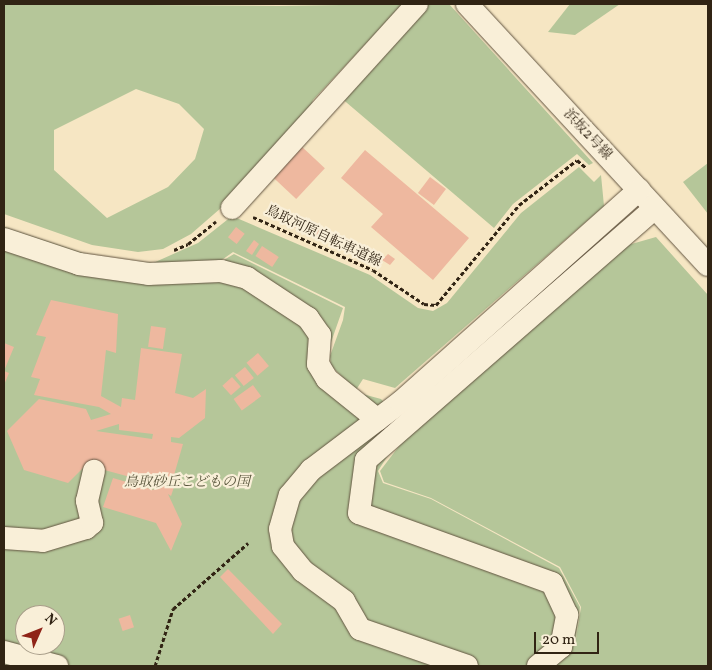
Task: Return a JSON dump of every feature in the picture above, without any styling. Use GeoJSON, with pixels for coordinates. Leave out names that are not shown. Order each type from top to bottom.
{"type":"FeatureCollection","features":[{"type":"Feature","properties":{"kind":"street"},"geometry":{"type":"LineString","coordinates":[[232,208],[417,4]]}},
{"type":"Feature","properties":{"kind":"street","name":"浜坂2号線"},"geometry":{"type":"LineString","coordinates":[[467,4],[708,265]]}},
{"type":"Feature","properties":{"kind":"street"},"geometry":{"type":"LineString","coordinates":[[467,666],[360,629],[344,601],[303,571],[283,546],[280,529],[290,495],[311,470],[378,420],[639,190]]}},
{"type":"Feature","properties":{"kind":"street"},"geometry":{"type":"LineString","coordinates":[[538,666],[561,647],[567,615],[552,583],[359,513],[366,460],[655,208]]}},
{"type":"Feature","properties":{"kind":"street"},"geometry":{"type":"LineString","coordinates":[[4,239],[79,264],[148,274],[221,272],[247,278],[308,318],[320,335],[318,364],[327,379],[378,420]]}},
{"type":"Feature","properties":{"kind":"street"},"geometry":{"type":"LineString","coordinates":[[4,538],[43,541],[92,524],[87,501],[94,471]]}},
{"type":"Feature","properties":{"kind":"street"},"geometry":{"type":"LineString","coordinates":[[4,652],[57,666]]}},
{"type":"Feature","properties":{"kind":"path","name":"鳥取河原自転車道線"},"geometry":{"type":"LineString","coordinates":[[232,208],[373,270],[424,304],[436,305],[519,205],[577,160],[593,174],[609,159]]}},
{"type":"Feature","properties":{"kind":"path"},"geometry":{"type":"LineString","coordinates":[[171,251],[188,244],[232,208]]}},
{"type":"Feature","properties":{"kind":"path"},"geometry":{"type":"LineString","coordinates":[[155,666],[173,609],[248,543]]}},
{"type":"Feature","properties":{"kind":"green space"},"geometry":{"type":"Polygon","coordinates":[[[4,4],[278,6],[403,4],[313,100],[308,116],[229,201],[191,234],[163,249],[138,252],[92,245],[4,214],[4,4]],[[136,89],[54,130],[54,170],[107,218],[168,187],[195,159],[204,129],[179,104],[136,89]]]}},
{"type":"Feature","properties":{"kind":"green space"},"geometry":{"type":"Polygon","coordinates":[[[428,4],[449,4],[593,163],[589,165],[577,154],[513,204],[494,228],[340,97],[428,4]]]}},
{"type":"Feature","properties":{"kind":"green space"},"geometry":{"type":"Polygon","coordinates":[[[570,4],[620,4],[575,35],[548,32],[570,4]]]}},
{"type":"Feature","properties":{"kind":"green space"},"geometry":{"type":"Polygon","coordinates":[[[708,163],[708,214],[683,182],[708,163]]]}},
{"type":"Feature","properties":{"kind":"green space","name":"鳥取砂丘こどもの国"},"geometry":{"type":"Polygon","coordinates":[[[579,167],[594,182],[601,175],[604,206],[395,388],[363,379],[356,390],[331,366],[330,356],[343,320],[345,307],[233,252],[212,267],[234,254],[343,308],[329,348],[329,368],[355,392],[381,399],[410,432],[392,449],[378,471],[383,483],[431,499],[559,568],[580,607],[574,651],[581,607],[560,567],[431,498],[384,482],[380,471],[403,441],[628,245],[656,237],[708,295],[708,666],[4,666],[4,227],[92,256],[153,263],[198,243],[232,216],[370,275],[418,308],[433,311],[447,303],[521,213],[579,167]]]}},
{"type":"Feature","properties":{"kind":"building"},"geometry":{"type":"Polygon","coordinates":[[[300,145],[325,168],[296,199],[271,176],[300,145]]]}},
{"type":"Feature","properties":{"kind":"building"},"geometry":{"type":"Polygon","coordinates":[[[365,150],[469,238],[433,280],[371,227],[383,214],[341,178],[365,150]]]}},
{"type":"Feature","properties":{"kind":"building"},"geometry":{"type":"Polygon","coordinates":[[[430,177],[446,189],[434,205],[418,193],[430,177]]]}},
{"type":"Feature","properties":{"kind":"building"},"geometry":{"type":"Polygon","coordinates":[[[292,217],[367,249],[364,257],[288,225],[292,217]]]}},
{"type":"Feature","properties":{"kind":"building"},"geometry":{"type":"Polygon","coordinates":[[[236,227],[245,234],[237,244],[228,237],[236,227]]]}},
{"type":"Feature","properties":{"kind":"building"},"geometry":{"type":"Polygon","coordinates":[[[254,240],[259,244],[252,255],[246,251],[254,240]]]}},
{"type":"Feature","properties":{"kind":"building"},"geometry":{"type":"Polygon","coordinates":[[[262,246],[279,257],[272,267],[255,256],[262,246]]]}},
{"type":"Feature","properties":{"kind":"building"},"geometry":{"type":"Polygon","coordinates":[[[388,254],[395,259],[390,265],[382,260],[388,254]]]}},
{"type":"Feature","properties":{"kind":"building"},"geometry":{"type":"Polygon","coordinates":[[[51,300],[118,314],[116,353],[106,350],[101,396],[121,407],[122,398],[135,400],[141,348],[182,354],[175,393],[193,398],[206,389],[205,418],[179,438],[171,437],[171,442],[183,444],[172,482],[175,484],[171,496],[168,494],[182,524],[171,551],[156,523],[103,507],[113,478],[154,490],[156,484],[86,465],[68,483],[24,470],[7,431],[39,399],[86,409],[91,420],[111,414],[99,407],[34,395],[40,379],[31,377],[46,337],[36,335],[51,300]],[[119,424],[96,431],[152,439],[153,434],[119,430],[119,424]]]}},
{"type":"Feature","properties":{"kind":"building"},"geometry":{"type":"Polygon","coordinates":[[[151,326],[166,328],[163,349],[148,347],[151,326]]]}},
{"type":"Feature","properties":{"kind":"building"},"geometry":{"type":"Polygon","coordinates":[[[4,343],[14,347],[4,371],[4,343]]]}},
{"type":"Feature","properties":{"kind":"building"},"geometry":{"type":"Polygon","coordinates":[[[258,353],[269,366],[257,376],[247,363],[258,353]]]}},
{"type":"Feature","properties":{"kind":"building"},"geometry":{"type":"Polygon","coordinates":[[[245,367],[254,378],[244,386],[235,375],[245,367]]]}},
{"type":"Feature","properties":{"kind":"building"},"geometry":{"type":"Polygon","coordinates":[[[4,371],[9,373],[4,385],[4,371]]]}},
{"type":"Feature","properties":{"kind":"building"},"geometry":{"type":"Polygon","coordinates":[[[232,377],[241,387],[231,395],[222,386],[232,377]]]}},
{"type":"Feature","properties":{"kind":"building"},"geometry":{"type":"Polygon","coordinates":[[[253,385],[261,396],[242,410],[234,399],[253,385]]]}},
{"type":"Feature","properties":{"kind":"building"},"geometry":{"type":"Polygon","coordinates":[[[228,569],[282,624],[273,634],[220,577],[228,569]]]}},
{"type":"Feature","properties":{"kind":"building"},"geometry":{"type":"Polygon","coordinates":[[[130,615],[134,627],[123,631],[119,619],[130,615]]]}}]}
